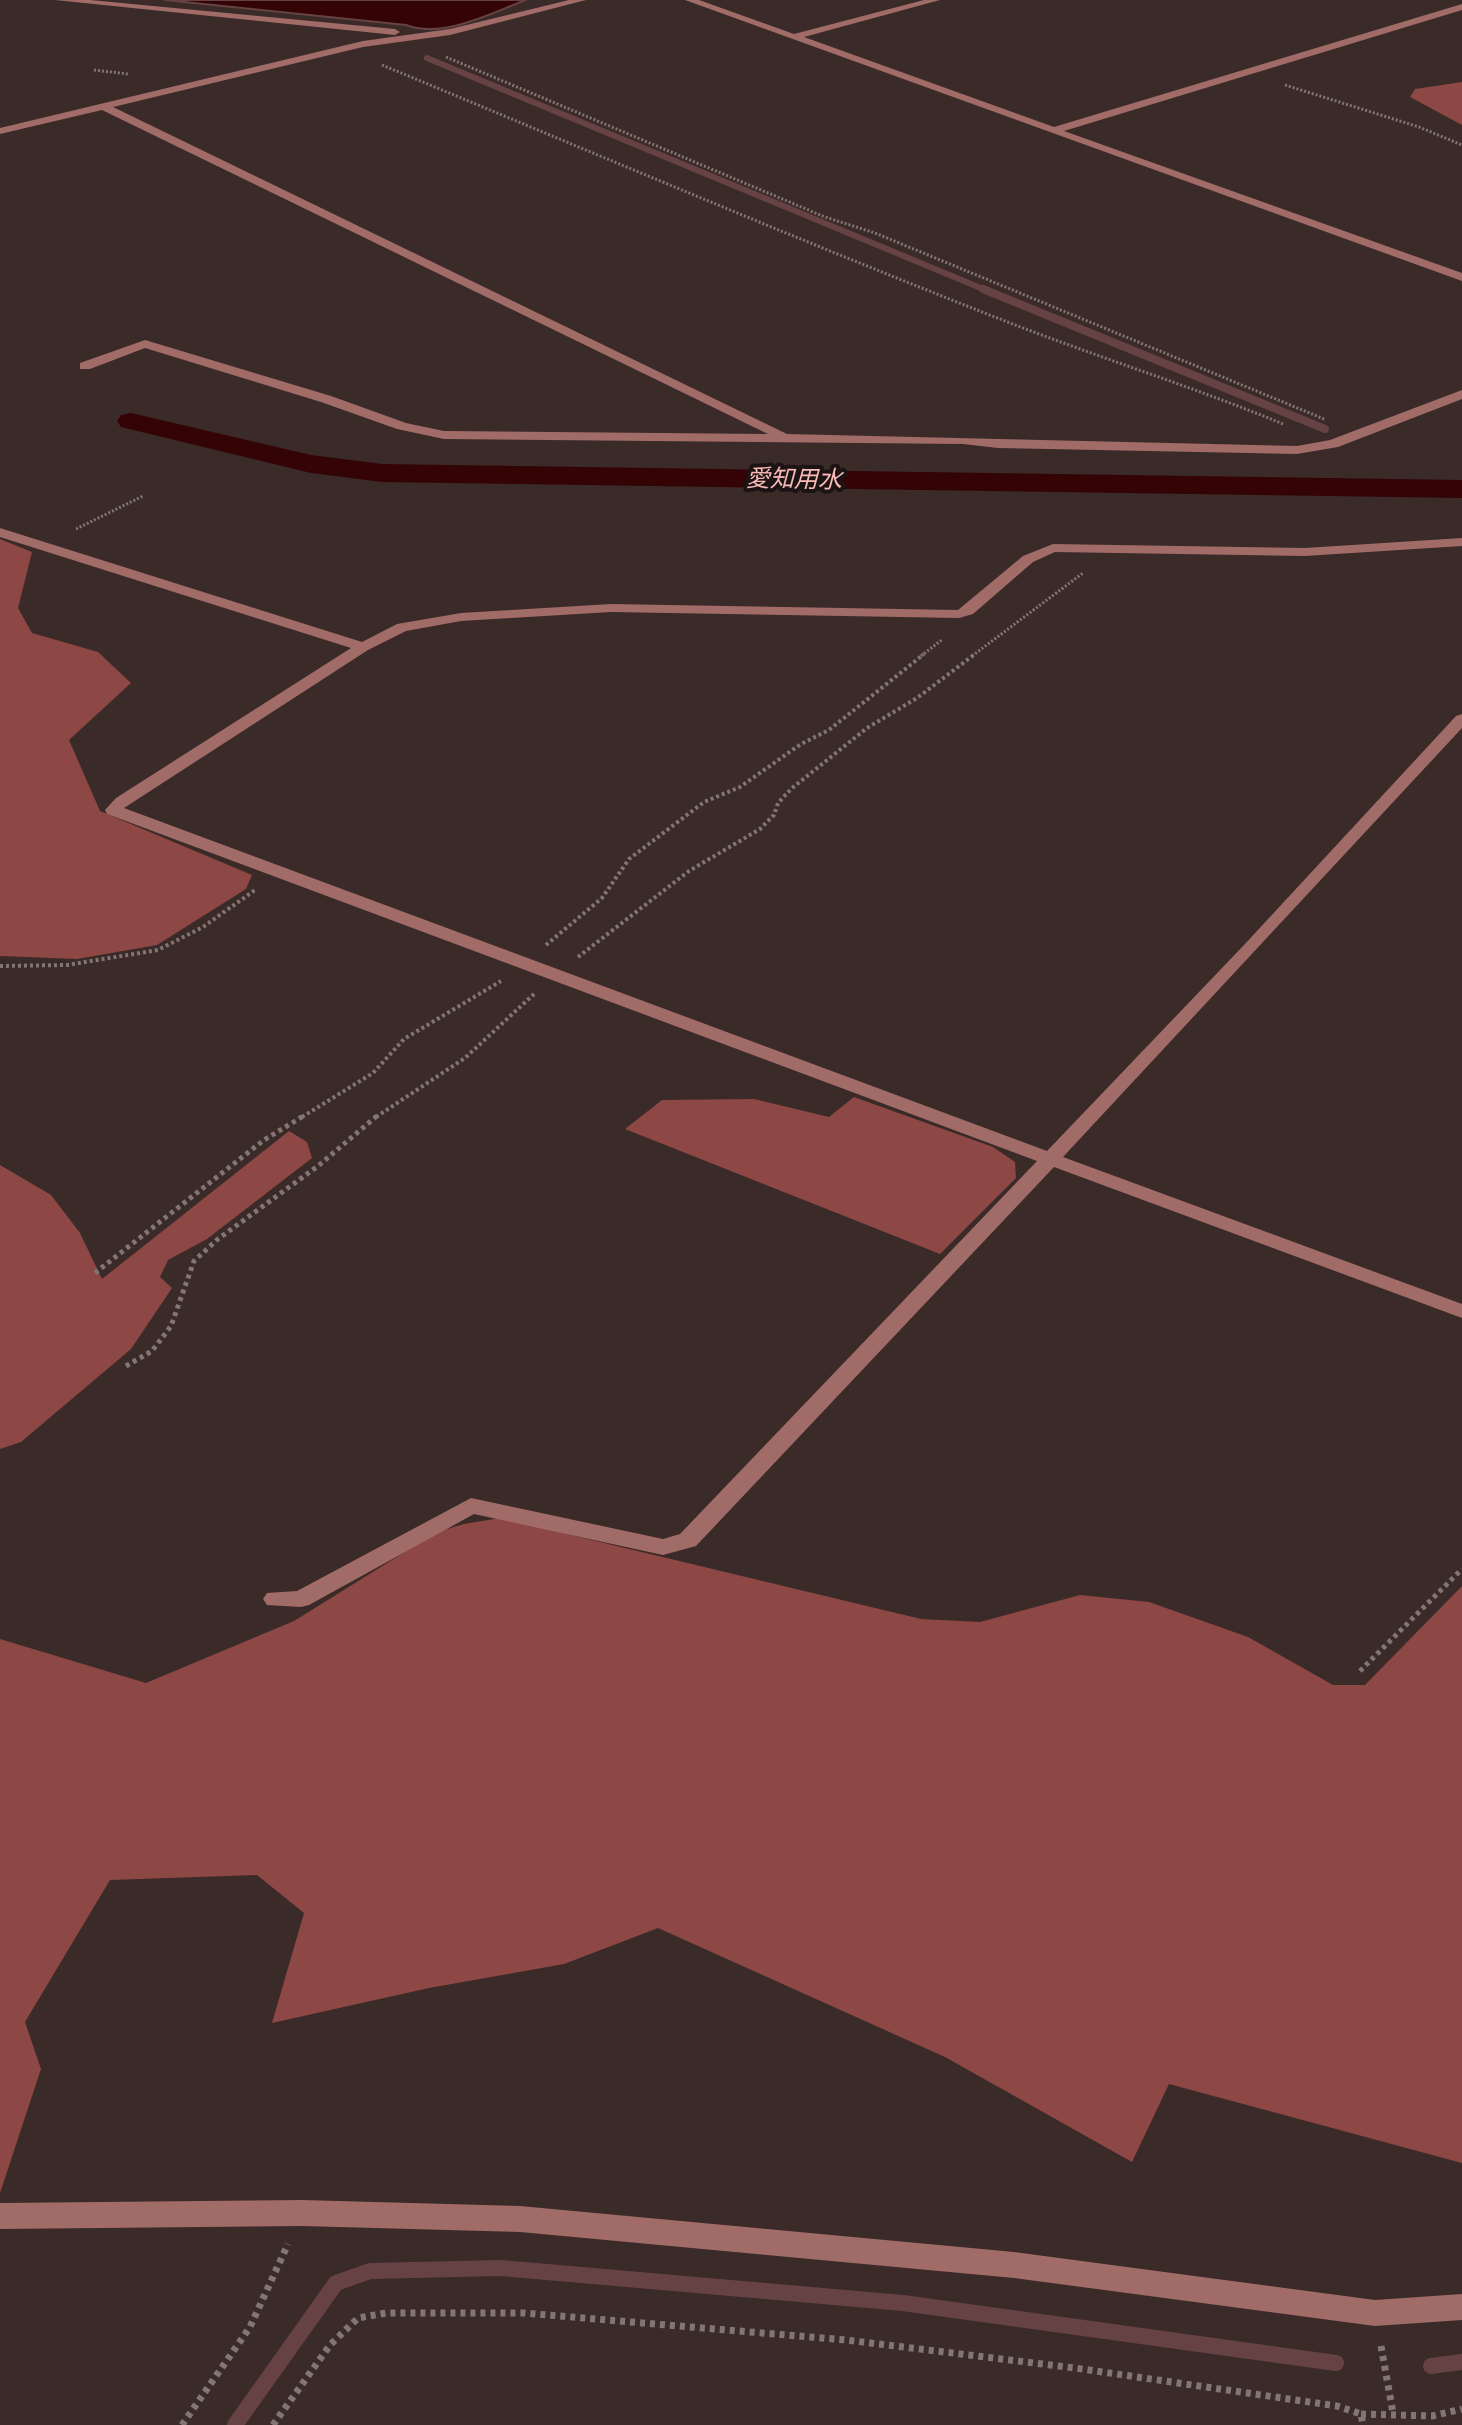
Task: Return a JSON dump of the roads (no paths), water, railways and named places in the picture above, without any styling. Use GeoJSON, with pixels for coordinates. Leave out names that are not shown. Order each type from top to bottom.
{"type":"FeatureCollection","features":[{"type":"Feature","properties":{"kind":"street"},"geometry":{"type":"LineString","coordinates":[[60,0],[390,31],[402,37]]}},
{"type":"Feature","properties":{"kind":"street"},"geometry":{"type":"LineString","coordinates":[[0,131],[354,46],[450,32],[581,0]]}},
{"type":"Feature","properties":{"kind":"street"},"geometry":{"type":"LineString","coordinates":[[690,0],[1462,277]]}},
{"type":"Feature","properties":{"kind":"street"},"geometry":{"type":"LineString","coordinates":[[794,37],[935,0]]}},
{"type":"Feature","properties":{"kind":"street"},"geometry":{"type":"LineString","coordinates":[[1052,131],[1462,7]]}},
{"type":"Feature","properties":{"kind":"street"},"geometry":{"type":"LineString","coordinates":[[103,106],[786,438]]}},
{"type":"Feature","properties":{"kind":"street"},"geometry":{"type":"LineString","coordinates":[[85,366],[145,344],[326,399],[402,426],[444,435],[786,438],[1297,450],[1333,444],[1462,394]]}},
{"type":"Feature","properties":{"kind":"street"},"geometry":{"type":"LineString","coordinates":[[0,532],[363,647]]}},
{"type":"Feature","properties":{"kind":"street"},"geometry":{"type":"LineString","coordinates":[[1462,542],[1333,552],[1053,548],[1040,552],[959,614],[596,609],[461,617],[417,624],[402,627],[363,647],[122,801],[113,810],[1462,1311]]}},
{"type":"Feature","properties":{"kind":"street"},"geometry":{"type":"LineString","coordinates":[[275,1599],[301,1599],[471,1506],[663,1547],[688,1540],[1052,1159],[1462,719]]}},
{"type":"Feature","properties":{"kind":"street"},"geometry":{"type":"LineString","coordinates":[[0,2216],[302,2213],[520,2219],[1014,2265],[1375,2313],[1462,2307]]}},
{"type":"Feature","properties":{"kind":"waterway"},"geometry":{"type":"LineString","coordinates":[[427,58],[988,291]]}},
{"type":"Feature","properties":{"kind":"waterway"},"geometry":{"type":"LineString","coordinates":[[983,289],[1325,429]]}},
{"type":"Feature","properties":{"kind":"waterway","name":"愛知用水"},"geometry":{"type":"LineString","coordinates":[[131,421],[311,464],[382,473],[1462,489]]}},
{"type":"Feature","properties":{"kind":"waterway"},"geometry":{"type":"LineString","coordinates":[[235,2425],[336,2283],[370,2271],[501,2268],[903,2303],[1336,2363]]}},
{"type":"Feature","properties":{"kind":"waterway"},"geometry":{"type":"LineString","coordinates":[[1431,2366],[1462,2362]]}}]}
